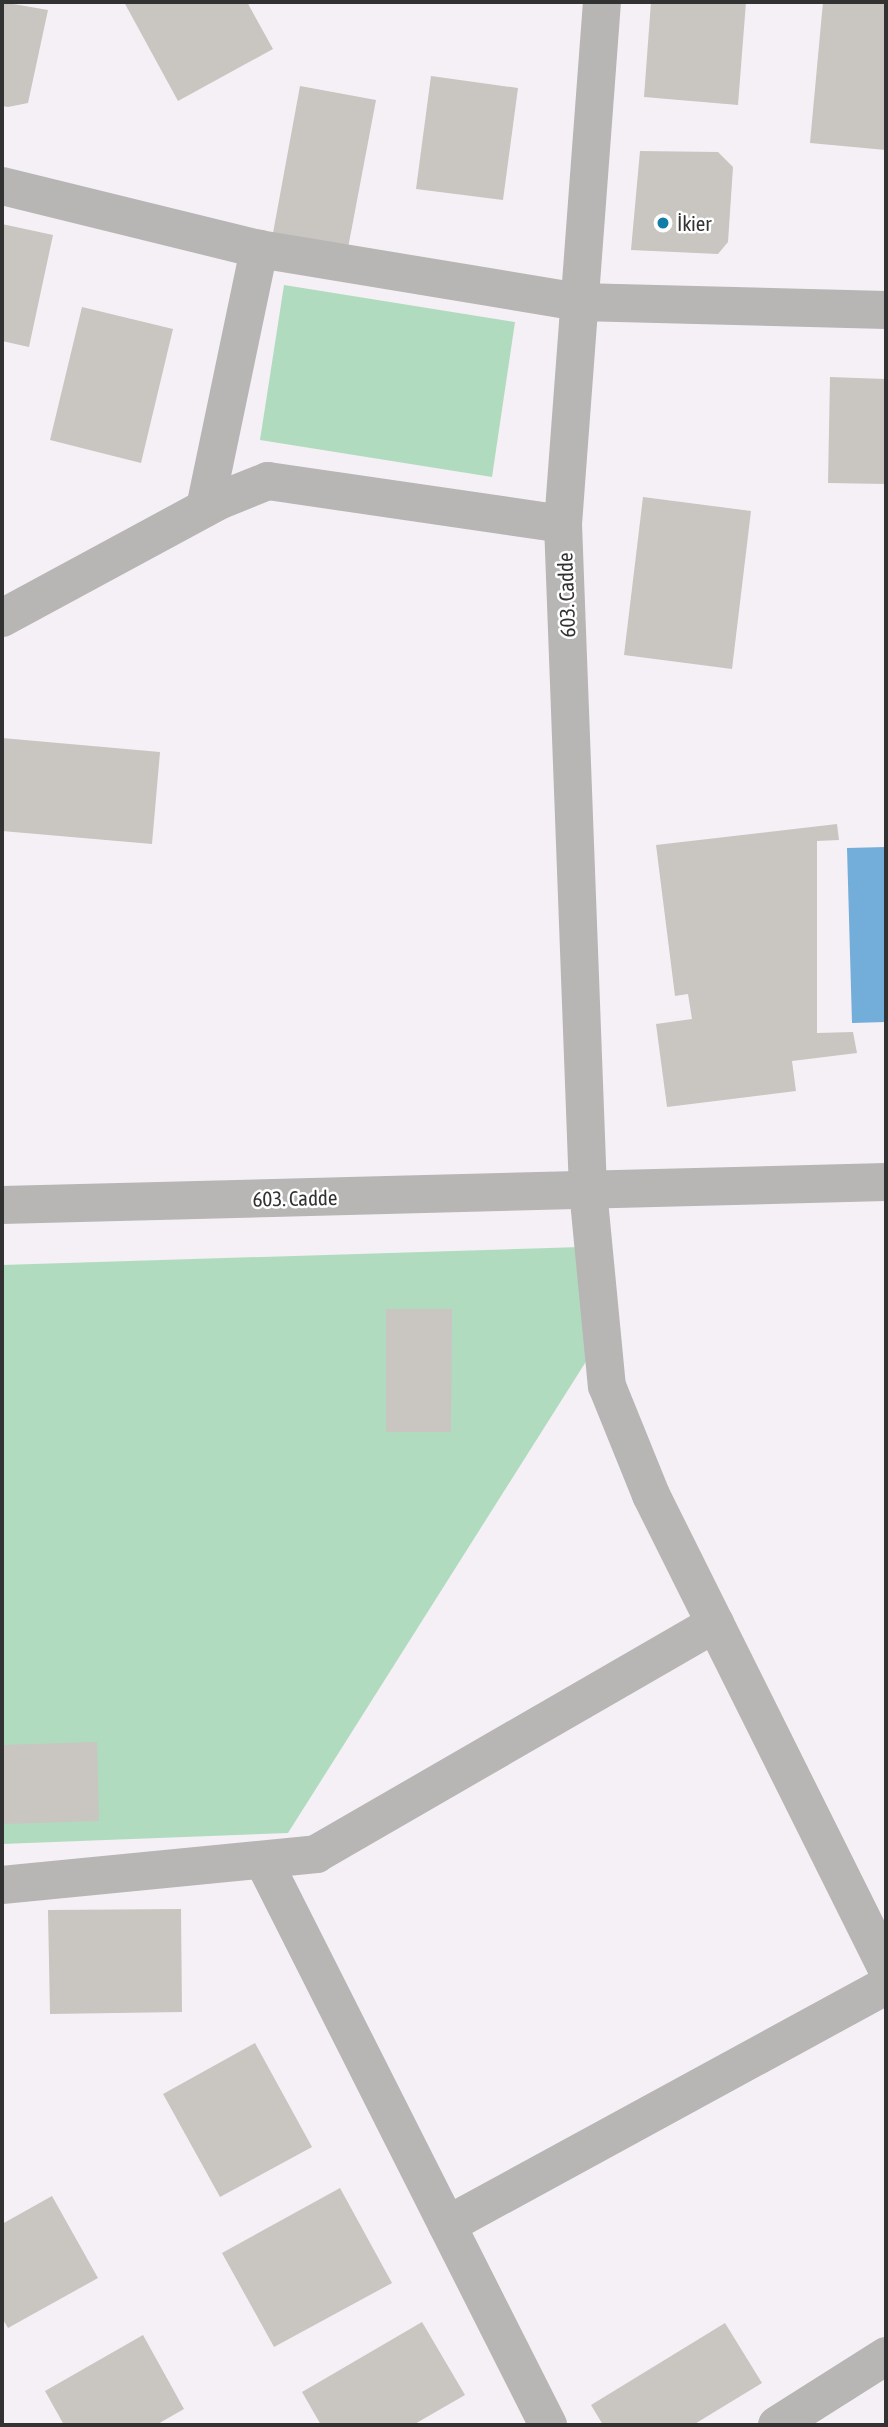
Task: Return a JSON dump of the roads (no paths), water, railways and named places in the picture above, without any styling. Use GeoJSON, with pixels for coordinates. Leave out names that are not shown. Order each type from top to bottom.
{"type":"FeatureCollection","features":[{"type":"Feature","properties":{"kind":"street","name":"603. Cadde"},"geometry":{"type":"LineString","coordinates":[[588,1190],[563,524],[602,2]]}},
{"type":"Feature","properties":{"kind":"street"},"geometry":{"type":"LineString","coordinates":[[2,186],[259,249],[579,302],[886,310]]}},
{"type":"Feature","properties":{"kind":"street"},"geometry":{"type":"LineString","coordinates":[[205,508],[259,249]]}},
{"type":"Feature","properties":{"kind":"street"},"geometry":{"type":"LineString","coordinates":[[2,618],[205,508],[268,481],[563,524]]}},
{"type":"Feature","properties":{"kind":"street","name":"603. Cadde"},"geometry":{"type":"LineString","coordinates":[[2,1205],[886,1182]]}},
{"type":"Feature","properties":{"kind":"street"},"geometry":{"type":"LineString","coordinates":[[588,1190],[607,1386],[715,1623],[886,1967]]}},
{"type":"Feature","properties":{"kind":"street"},"geometry":{"type":"LineString","coordinates":[[2,1885],[264,1862],[316,1854],[715,1623]]}},
{"type":"Feature","properties":{"kind":"street"},"geometry":{"type":"LineString","coordinates":[[264,1862],[548,2425]]}},
{"type":"Feature","properties":{"kind":"street"},"geometry":{"type":"LineString","coordinates":[[447,2225],[886,1986]]}},
{"type":"Feature","properties":{"kind":"street"},"geometry":{"type":"LineString","coordinates":[[777,2425],[886,2356]]}},
{"type":"Feature","properties":{"kind":"water"},"geometry":{"type":"Polygon","coordinates":[[[886,847],[886,1022],[852,1023],[847,848],[886,847]]]}},
{"type":"Feature","properties":{"kind":"place","name":"İkier"},"geometry":{"type":"Point","coordinates":[663,223]}}]}
